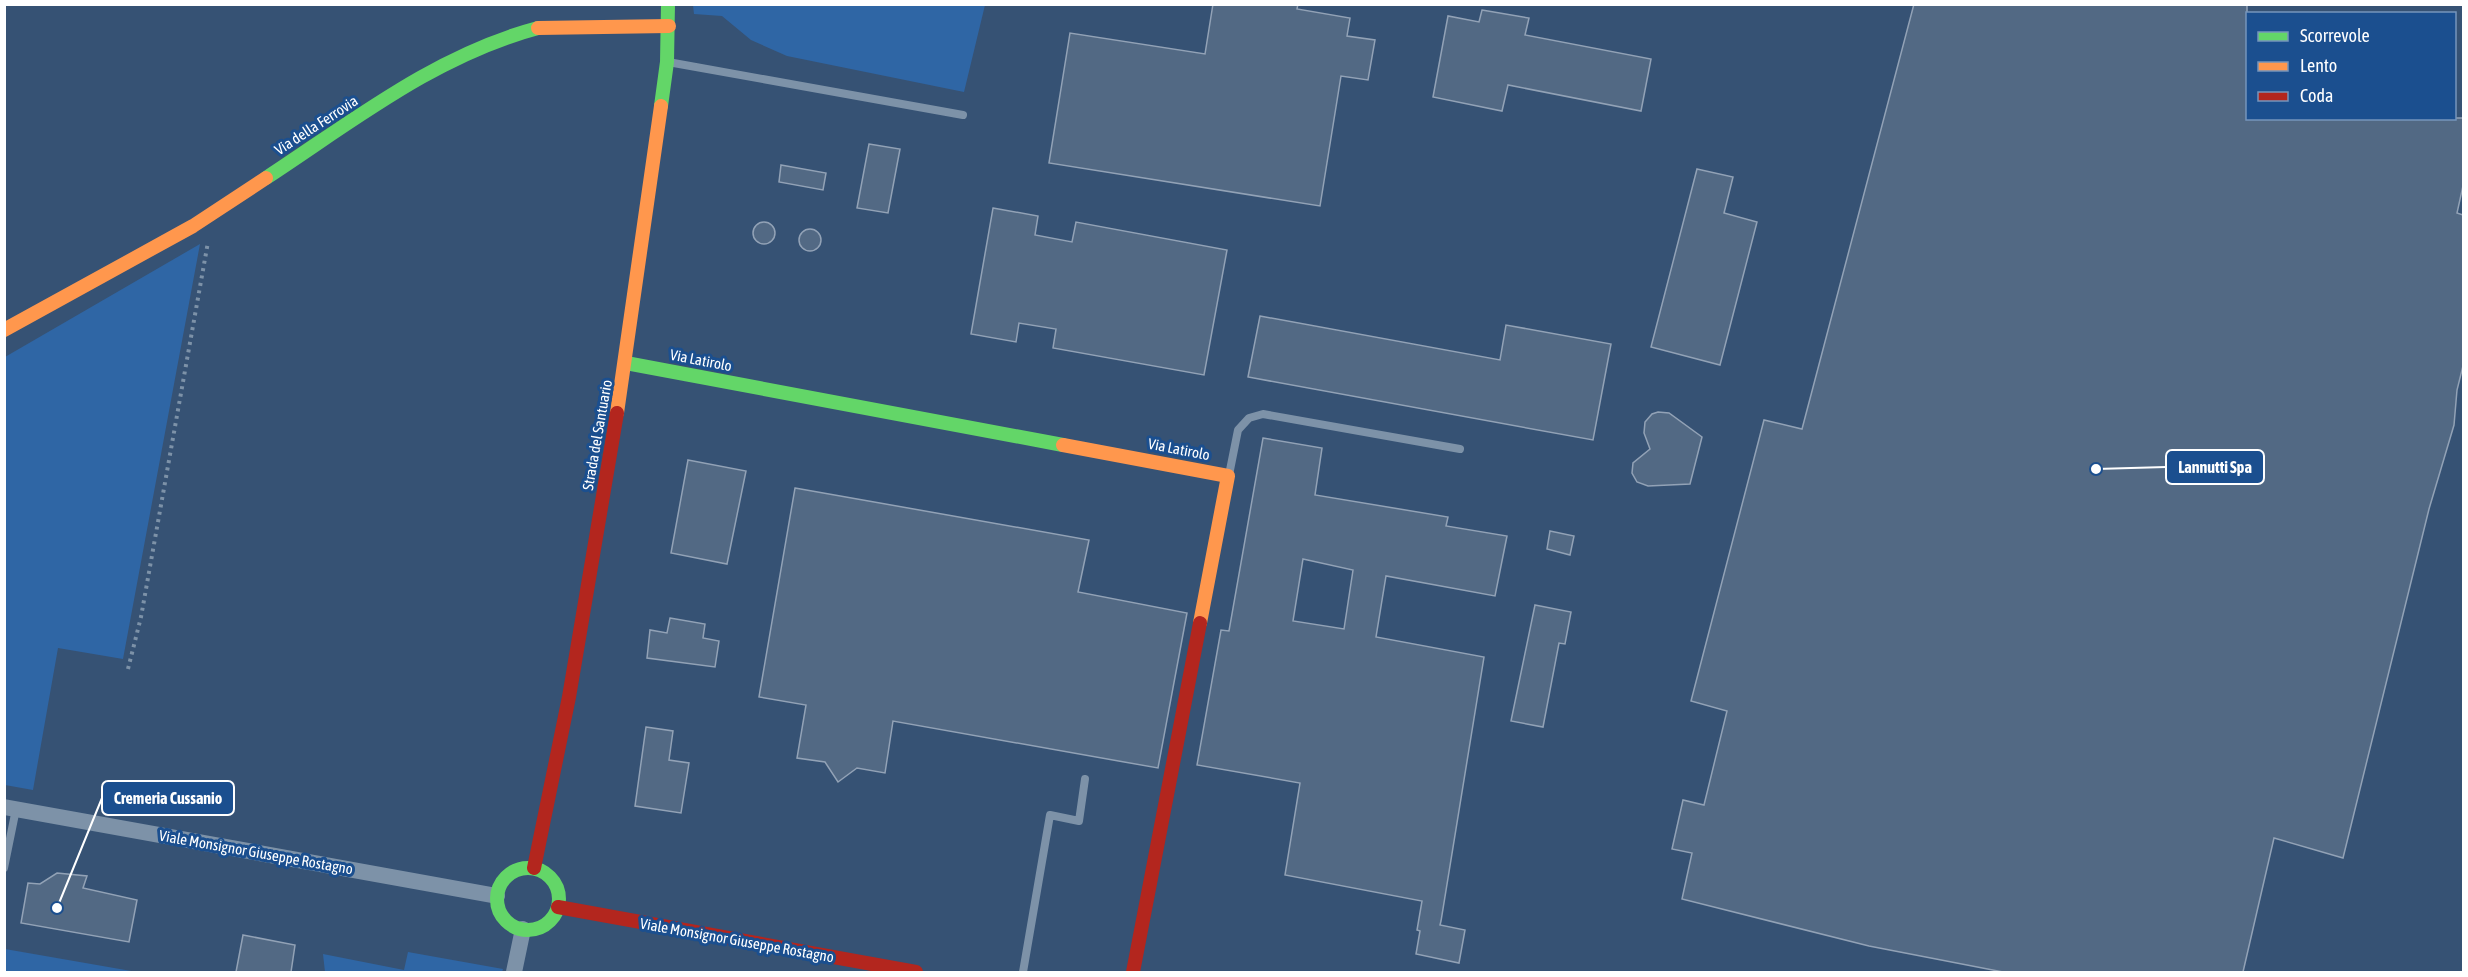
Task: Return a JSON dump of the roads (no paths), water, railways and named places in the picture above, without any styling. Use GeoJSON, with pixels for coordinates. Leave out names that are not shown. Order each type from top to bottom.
{"type":"FeatureCollection","features":[{"type":"Feature","properties":{"kind":"street","name":"Strada del Santuario"},"geometry":{"type":"LineString","coordinates":[[534,868],[568,697],[626,363],[668,62],[668,4]]}},
{"type":"Feature","properties":{"kind":"street","name":"Via della Ferrovia"},"geometry":{"type":"LineString","coordinates":[[4,330],[207,217],[420,76],[501,38],[543,27],[669,26]]}},
{"type":"Feature","properties":{"kind":"street","name":"Via Latirolo"},"geometry":{"type":"LineString","coordinates":[[626,363],[1228,476]]}},
{"type":"Feature","properties":{"kind":"street"},"geometry":{"type":"LineString","coordinates":[[1133,972],[1228,476]]}},
{"type":"Feature","properties":{"kind":"street","name":"Viale Monsignor Giuseppe Rostagno"},"geometry":{"type":"LineString","coordinates":[[10,808],[497,896]]}},
{"type":"Feature","properties":{"kind":"street"},"geometry":{"type":"LineString","coordinates":[[534,868],[551,878],[557,887],[558,907],[549,922],[532,929],[523,929],[507,921],[501,914],[497,896],[506,878],[514,871],[534,868]]}},
{"type":"Feature","properties":{"kind":"street","name":"Viale Monsignor Giuseppe Rostagno"},"geometry":{"type":"LineString","coordinates":[[558,907],[916,972]]}},
{"type":"Feature","properties":{"kind":"street"},"geometry":{"type":"LineString","coordinates":[[514,972],[523,929]]}},
{"type":"Feature","properties":{"kind":"lane"},"geometry":{"type":"LineString","coordinates":[[668,62],[963,115]]}},
{"type":"Feature","properties":{"kind":"lane"},"geometry":{"type":"LineString","coordinates":[[1228,476],[1238,430],[1249,418],[1263,414],[1460,449]]}},
{"type":"Feature","properties":{"kind":"lane"},"geometry":{"type":"LineString","coordinates":[[1023,972],[1050,815],[1079,821],[1085,779]]}},
{"type":"Feature","properties":{"kind":"lane"},"geometry":{"type":"LineString","coordinates":[[4,868],[10,808]]}},
{"type":"Feature","properties":{"kind":"place","name":"Lannutti Spa"},"geometry":{"type":"Point","coordinates":[2096,469]}},
{"type":"Feature","properties":{"kind":"place","name":"Cremeria Cussanio"},"geometry":{"type":"Point","coordinates":[57,908]}}]}
